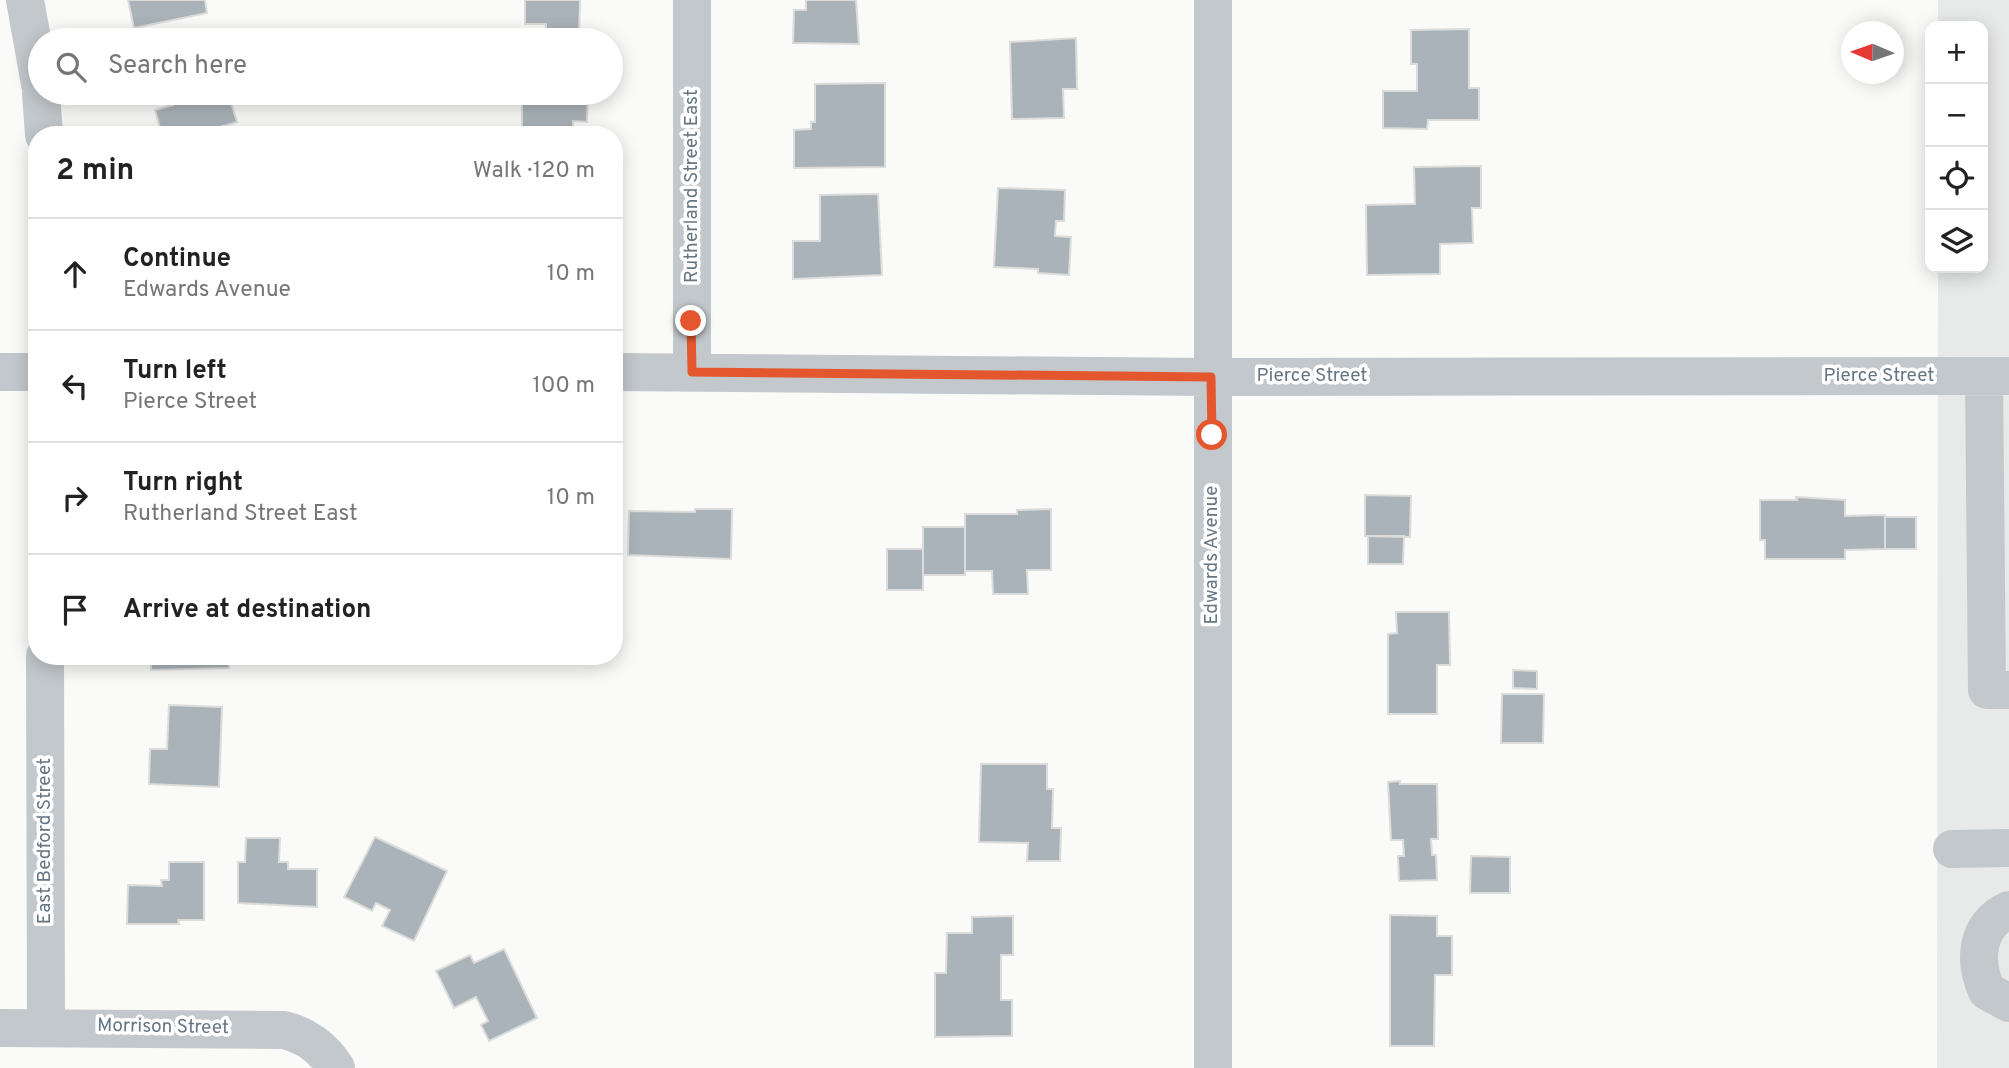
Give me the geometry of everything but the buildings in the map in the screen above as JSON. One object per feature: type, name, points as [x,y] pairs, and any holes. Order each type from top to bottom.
[{"type":"street","points":[[25,0],[30,28]]},
{"type":"street","name":"Rutherland Street East","points":[[692,0],[692,372]]},
{"type":"street","name":"Edwards Avenue","points":[[1213,0],[1213,1068]]},
{"type":"street","points":[[42,105],[43,126]]},
{"type":"street","points":[[0,372],[28,372]]},
{"type":"street","name":"Pierce Street","points":[[623,372],[1211,377],[1996,376]]},
{"type":"street","points":[[1996,376],[1987,690],[2009,690]]},
{"type":"street","name":"East Bedford Street","points":[[45,665],[46,1027]]},
{"type":"street","points":[[1952,849],[2009,848]]},
{"type":"street","points":[[2009,910],[1998,915],[1987,927],[1979,947],[1978,961],[1987,990],[2009,1003]]},
{"type":"street","name":"Morrison Street","points":[[0,1028],[268,1028],[301,1034],[328,1058]]},
{"type":"shaded area","points":[[1938,0],[2009,0],[2009,1068],[1937,1068],[1938,273],[1988,273],[1988,21],[1938,21]]},
{"type":"route","points":[[691,321],[692,372],[1211,377],[1212,435]]}]
